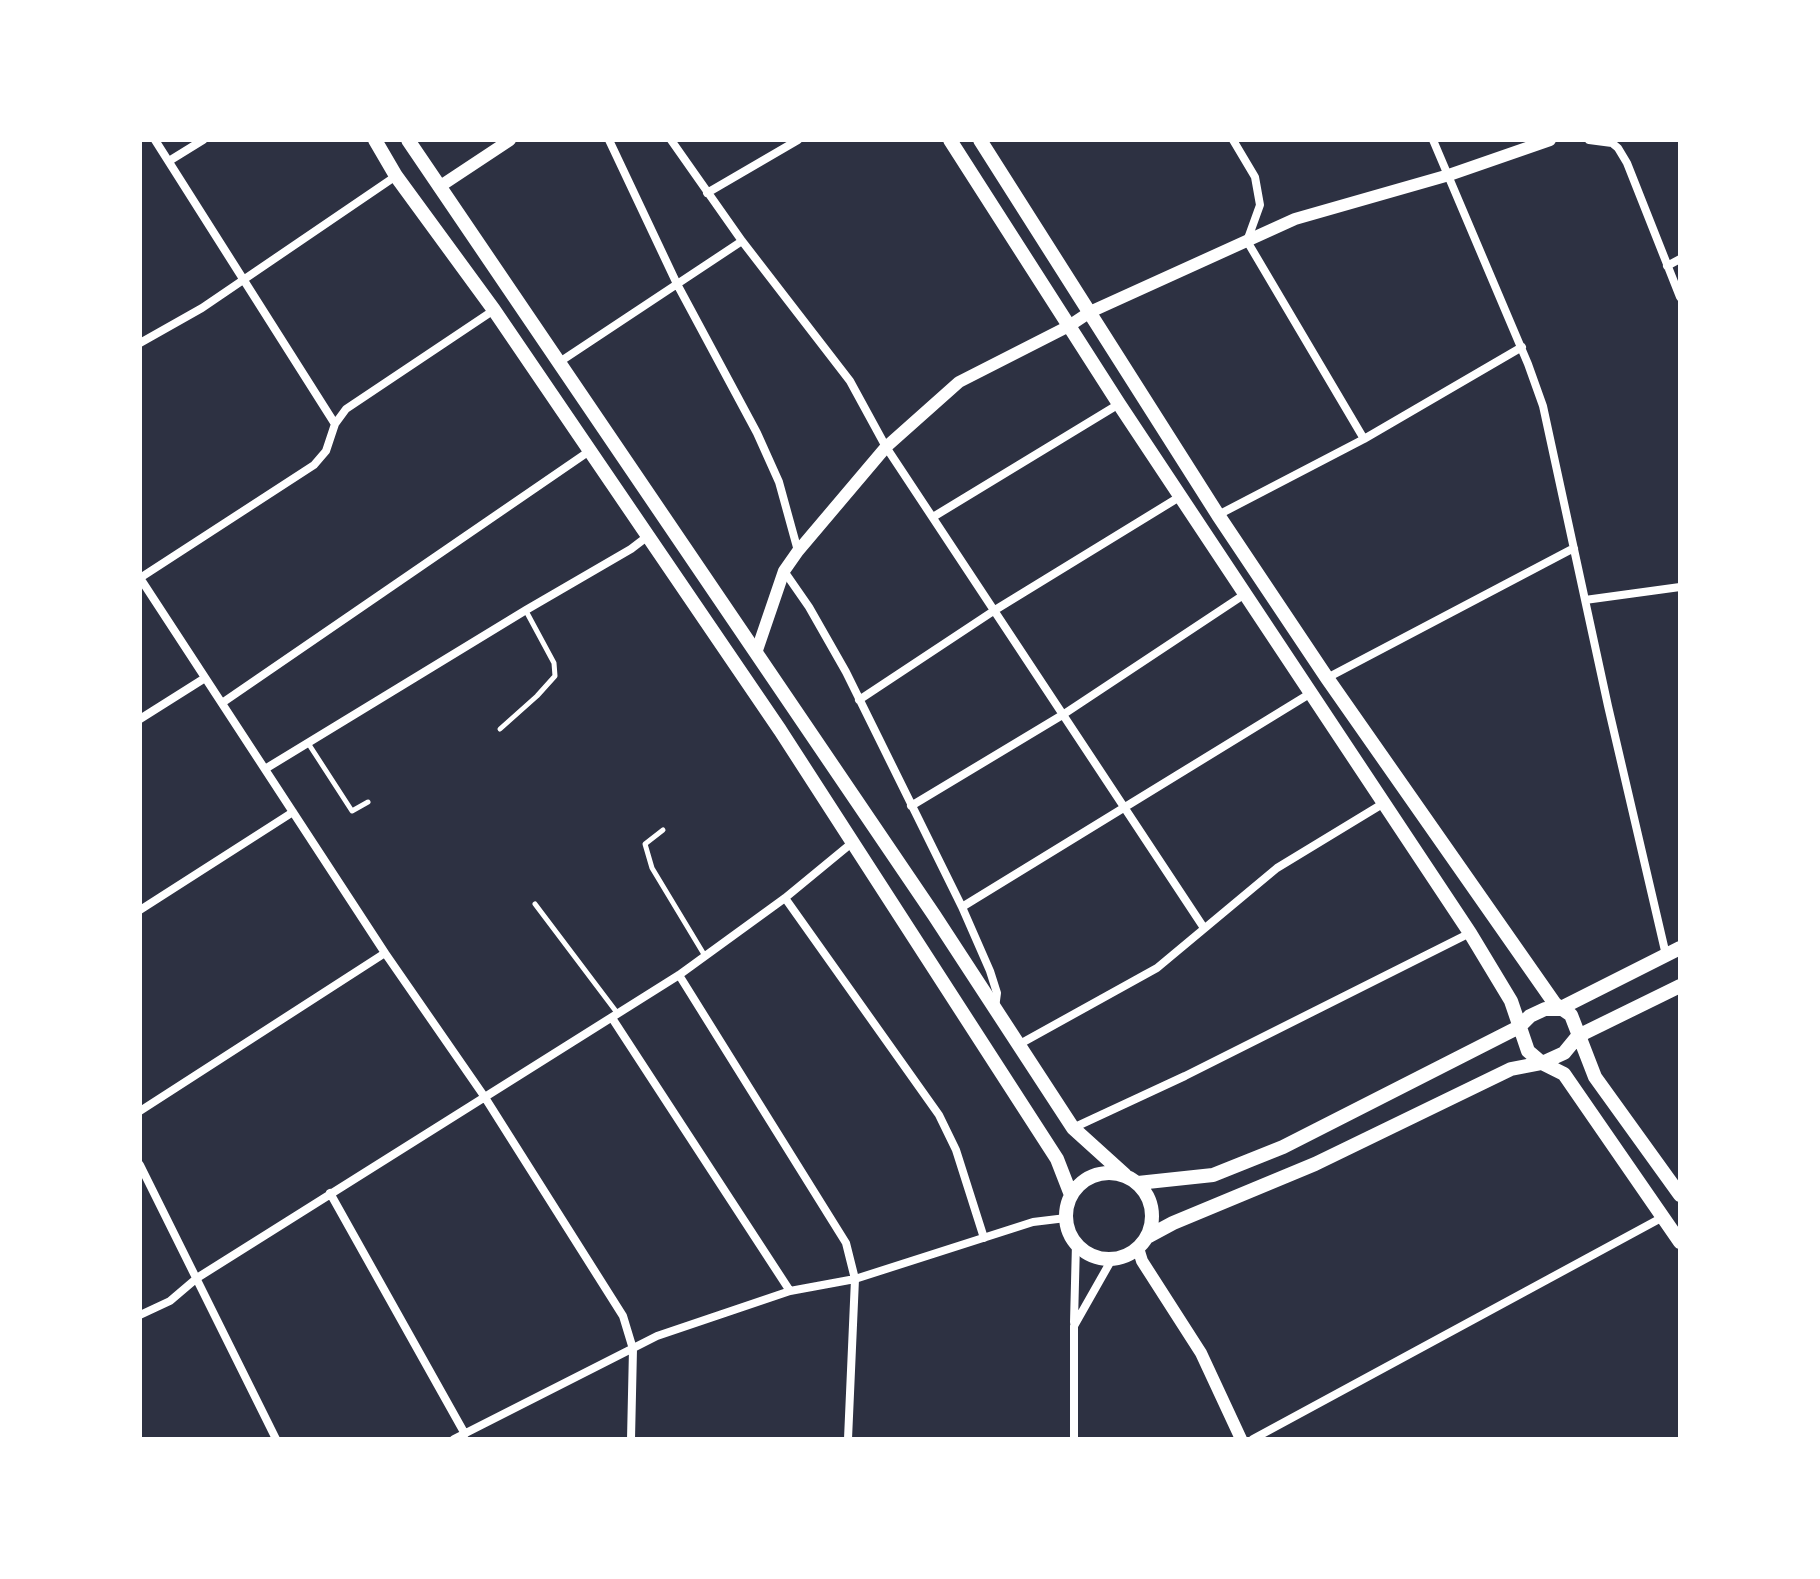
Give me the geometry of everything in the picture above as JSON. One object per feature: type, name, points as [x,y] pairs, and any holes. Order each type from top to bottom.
[{"type":"main road","points":[[375,140],[396,176],[494,310],[853,841],[1061,1165],[1071,1195]]},
{"type":"main road","points":[[408,140],[1073,1128],[1147,1194],[1152,1208],[1152,1223],[1142,1242]]},
{"type":"main road","points":[[950,140],[1119,404],[1470,933],[1511,1001],[1528,1051],[1542,1063],[1564,1074],[1680,1242]]},
{"type":"main road","points":[[980,140],[1218,515],[1327,678],[1559,1009]]},
{"type":"main road","points":[[1559,1009],[1680,948]]},
{"type":"main road","points":[[1680,986],[1578,1036],[1564,1053],[1542,1063],[1511,1069],[1315,1164],[1173,1223],[1126,1256],[1112,1259],[1086,1252],[1076,1243],[1066,1218],[1071,1195],[1089,1178],[1101,1173],[1131,1179],[1213,1175],[1283,1147],[1519,1027],[1530,1016],[1545,1009],[1559,1009],[1571,1015],[1577,1027],[1578,1036],[1595,1077],[1680,1195]]},
{"type":"street","points":[[155,140],[335,424]]},
{"type":"street","points":[[169,161],[203,140]]},
{"type":"street","points":[[439,187],[510,140]]},
{"type":"street","points":[[609,140],[677,284],[757,433],[779,482],[798,551]]},
{"type":"street","points":[[671,140],[742,241],[850,381],[886,447],[1204,928]]},
{"type":"street","points":[[707,193],[798,140]]},
{"type":"street","points":[[1233,140],[1255,177],[1260,205],[1247,241]]},
{"type":"street","points":[[1433,140],[1522,347],[1543,406],[1666,955]]},
{"type":"street","points":[[756,653],[784,571],[798,551],[886,447],[959,382],[1069,326],[1090,312],[1295,219],[1449,175],[1550,140]]},
{"type":"street","points":[[1589,140],[1612,143],[1627,163],[1680,297]]},
{"type":"street","points":[[140,343],[202,308],[396,176]]},
{"type":"street","points":[[558,363],[742,241]]},
{"type":"street","points":[[1247,241],[1364,439]]},
{"type":"street","points":[[1667,266],[1680,259]]},
{"type":"street","points":[[494,310],[346,409],[335,424],[326,451],[314,465],[140,578],[385,953],[484,1096],[623,1316],[633,1349],[631,1439]]},
{"type":"street","points":[[1218,515],[1364,439],[1522,347]]},
{"type":"street","points":[[933,517],[1119,404]]},
{"type":"street","points":[[222,703],[588,452]]},
{"type":"street","points":[[859,700],[995,610],[1181,496]]},
{"type":"street","points":[[265,769],[648,536]]},
{"type":"street","points":[[1327,678],[1574,548]]},
{"type":"street","points":[[784,571],[809,607],[846,672],[962,907],[990,971],[997,993],[995,1008]]},
{"type":"street","points":[[1585,600],[1680,587]]},
{"type":"street","points":[[911,806],[1064,714],[1245,594]]},
{"type":"street","points":[[140,719],[205,678]]},
{"type":"street","points":[[962,907],[1311,693]]},
{"type":"street","points":[[1018,1045],[1157,968],[1277,868],[1384,803]]},
{"type":"street","points":[[140,910],[293,812]]},
{"type":"street","points":[[140,1315],[170,1301],[197,1278],[679,975],[785,898],[853,841]]},
{"type":"street","points":[[785,898],[939,1115],[956,1150],[984,1238]]},
{"type":"street","points":[[1073,1128],[1185,1076],[1470,933]]},
{"type":"street","points":[[140,1111],[385,953]]},
{"type":"street","points":[[679,975],[846,1243],[855,1279],[848,1439]]},
{"type":"street","points":[[615,1017],[790,1291]]},
{"type":"street","points":[[140,1165],[276,1439]]},
{"type":"street","points":[[330,1193],[465,1434]]},
{"type":"street","points":[[1253,1439],[1663,1217]]},
{"type":"street","points":[[454,1439],[657,1336],[790,1291],[855,1279],[1033,1222],[1066,1218]]},
{"type":"street","points":[[1142,1242],[1142,1261],[1201,1353],[1241,1439]]},
{"type":"street","points":[[1074,1439],[1076,1243]]},
{"type":"street","points":[[1074,1326],[1112,1259]]},
{"type":"lane","points":[[500,729],[555,676],[554,663],[526,610]]},
{"type":"lane","points":[[308,743],[352,811],[368,802]]},
{"type":"lane","points":[[663,830],[645,844],[652,868],[705,956]]},
{"type":"lane","points":[[535,904],[615,1017]]}]
